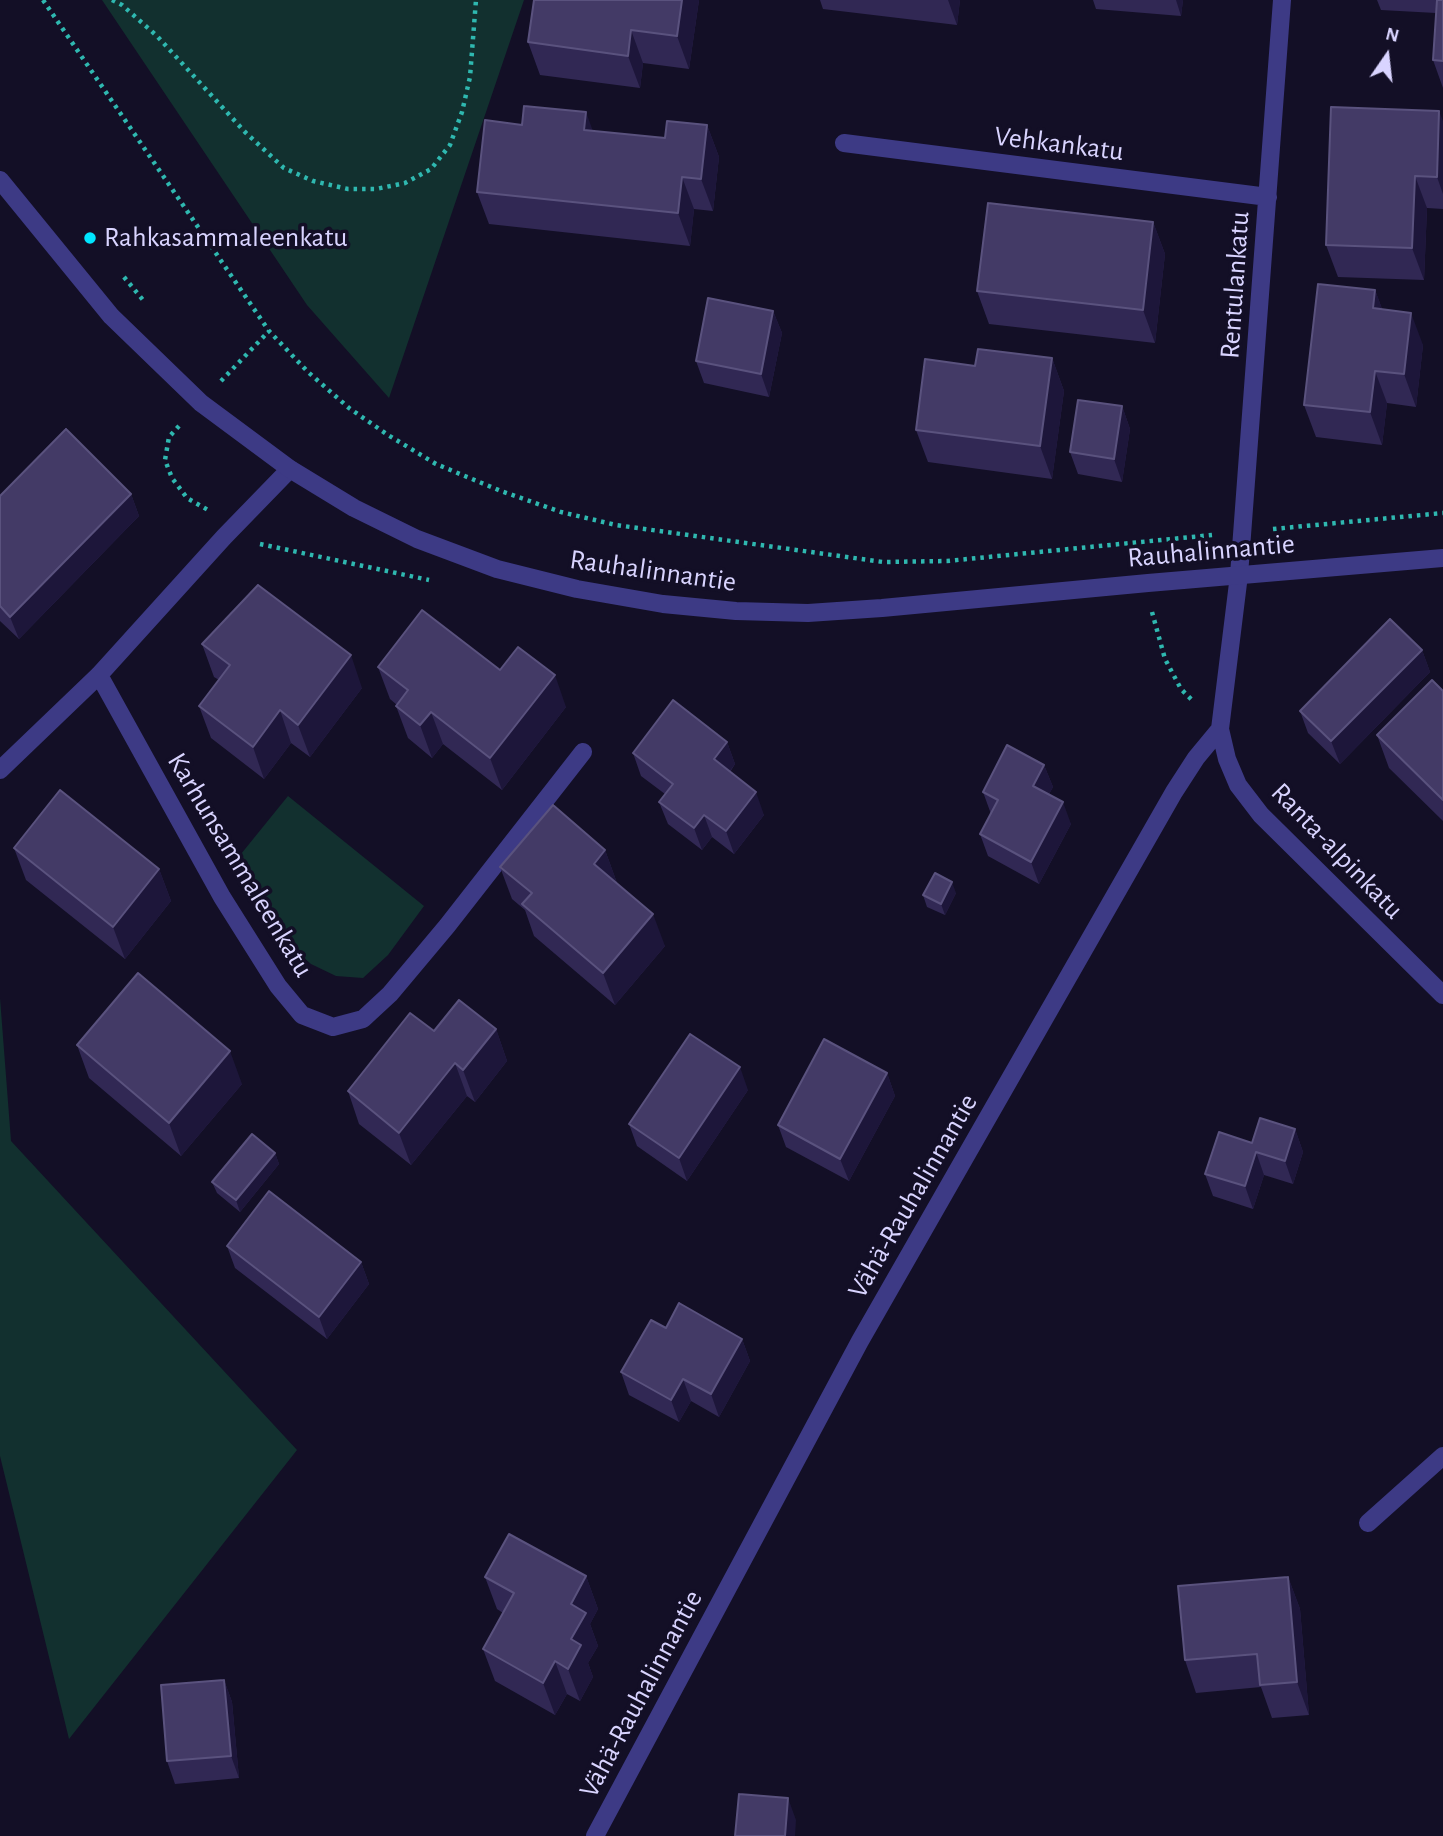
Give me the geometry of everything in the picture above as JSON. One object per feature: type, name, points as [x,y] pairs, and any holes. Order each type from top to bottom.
[{"type":"street","name":"Rentulankatu","points":[[1240,575],[1282,0]]},
{"type":"street","name":"Vehkankatu","points":[[844,143],[1268,197]]},
{"type":"street","name":"Rauhalinnantie","points":[[0,180],[111,316],[201,403],[290,469],[354,508],[417,539],[497,569],[578,589],[663,604],[736,611],[808,612],[883,608],[1443,558]]},
{"type":"street","points":[[0,770],[99,676],[224,537],[290,469]]},
{"type":"street","points":[[1220,729],[1240,575]]},
{"type":"street","name":"Karhunsammaleenkatu","points":[[99,676],[222,897],[278,986],[302,1016],[332,1027],[363,1019],[390,994],[447,926],[583,752]]},
{"type":"street","name":"Ranta-alpinkatu","points":[[1220,729],[1227,759],[1238,785],[1261,815],[1443,995]]},
{"type":"street","name":"Vähä-Rauhalinnantie","points":[[595,1836],[860,1342],[1174,792],[1196,758],[1220,729]]},
{"type":"street","points":[[1368,1523],[1443,1457]]},
{"type":"path","points":[[43,0],[269,331],[308,372],[349,408],[436,464],[500,491],[561,512],[616,526],[883,562],[947,561],[1443,513]]},
{"type":"path","points":[[112,0],[122,5],[157,36],[245,132],[284,167],[313,181],[348,189],[376,189],[405,183],[431,169],[450,145],[462,112],[470,77],[476,0]]},
{"type":"path","points":[[224,537],[431,580]]},
{"type":"path","points":[[1146,541],[1153,623],[1165,659],[1181,689],[1220,729]]},
{"type":"green space","points":[[102,0],[524,0],[389,398],[307,305]]},
{"type":"green space","points":[[288,796],[424,906],[388,955],[363,978],[336,976],[311,964],[287,943],[241,854]]},
{"type":"green space","points":[[0,998],[11,1141],[297,1450],[69,1739],[0,1456]]},
{"type":"building","points":[[534,0],[682,0],[677,36],[631,30],[628,56],[528,42]]},
{"type":"building","points":[[1437,0],[1443,0],[1443,61],[1433,60]]},
{"type":"building","points":[[524,106],[586,112],[584,130],[665,138],[667,121],[707,125],[701,179],[682,177],[678,213],[477,192],[485,120],[522,125]]},
{"type":"building","points":[[1331,107],[1439,111],[1437,177],[1415,176],[1412,248],[1326,245]]},
{"type":"building","points":[[988,203],[1153,222],[1143,310],[977,291]]},
{"type":"building","points":[[1318,284],[1375,290],[1373,308],[1411,313],[1404,374],[1375,371],[1370,412],[1304,405]]},
{"type":"building","points":[[708,298],[773,311],[761,374],[696,361]]},
{"type":"building","points":[[978,349],[1052,358],[1040,446],[916,430],[925,359],[975,366]]},
{"type":"building","points":[[1078,400],[1122,406],[1114,459],[1070,452]]},
{"type":"building","points":[[66,429],[131,494],[10,617],[0,606],[0,496]]},
{"type":"building","points":[[258,585],[351,655],[298,725],[280,710],[253,747],[199,706],[230,665],[202,644]]},
{"type":"building","points":[[422,610],[500,670],[518,647],[555,675],[490,758],[431,712],[420,725],[396,706],[408,690],[378,667]]},
{"type":"building","points":[[1390,619],[1422,650],[1331,741],[1300,711]]},
{"type":"building","points":[[1432,680],[1443,691],[1443,800],[1377,735]]},
{"type":"building","points":[[673,700],[727,742],[714,759],[756,792],[726,831],[704,815],[694,828],[659,802],[673,784],[633,753]]},
{"type":"building","points":[[1007,745],[1044,765],[1033,786],[1063,802],[1031,862],[980,834],[998,800],[983,792]]},
{"type":"building","points":[[60,790],[159,869],[113,927],[14,848]]},
{"type":"building","points":[[553,805],[605,850],[594,864],[653,914],[603,973],[522,904],[532,893],[500,867]]},
{"type":"building","points":[[935,873],[952,882],[941,904],[923,895]]},
{"type":"building","points":[[138,973],[230,1051],[169,1123],[77,1045]]},
{"type":"building","points":[[459,1000],[496,1029],[463,1070],[455,1063],[399,1133],[348,1091],[410,1013],[434,1031]]},
{"type":"building","points":[[690,1034],[740,1067],[679,1158],[629,1124]]},
{"type":"building","points":[[824,1039],[887,1073],[840,1159],[778,1125]]},
{"type":"building","points":[[1260,1118],[1295,1129],[1285,1161],[1256,1152],[1245,1186],[1205,1174],[1219,1132],[1252,1143]]},
{"type":"building","points":[[252,1134],[275,1153],[236,1200],[212,1182]]},
{"type":"building","points":[[269,1191],[361,1262],[319,1317],[227,1246]]},
{"type":"building","points":[[679,1303],[742,1339],[711,1394],[683,1379],[671,1400],[621,1372],[651,1320],[666,1328]]},
{"type":"building","points":[[509,1534],[586,1576],[571,1604],[586,1613],[571,1639],[581,1645],[568,1669],[555,1661],[543,1683],[483,1649],[514,1593],[485,1577]]},
{"type":"building","points":[[1288,1577],[1297,1682],[1260,1685],[1257,1654],[1185,1660],[1178,1586]]},
{"type":"building","points":[[224,1680],[231,1756],[167,1761],[161,1685]]},
{"type":"building","points":[[739,1794],[788,1798],[785,1836],[735,1836]]},
{"type":"place","name":"Rahkasammaleenkatu","points":[[90,238]]}]
